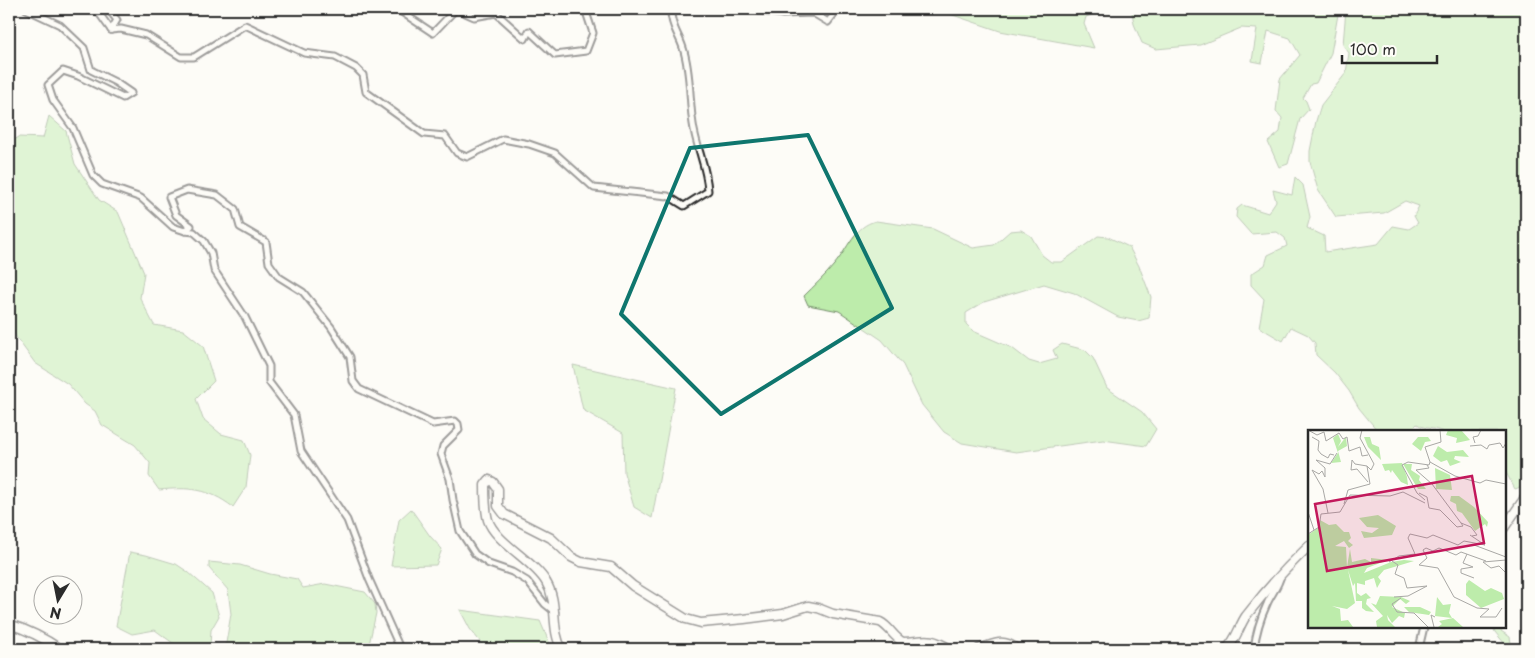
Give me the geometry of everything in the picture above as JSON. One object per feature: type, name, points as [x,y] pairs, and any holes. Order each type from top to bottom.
[{"type":"main road","points":[[562,649],[558,642],[551,593],[544,578],[499,536],[488,522],[485,485],[489,480],[498,488],[498,506],[504,514],[551,538],[576,560],[610,567],[633,586],[686,620],[701,622],[744,619],[783,614],[803,607],[813,607],[833,614],[886,624],[896,638],[903,642],[926,639],[939,642],[950,649]]},
{"type":"main road","points":[[1505,527],[1526,496]]},
{"type":"main road","points":[[1226,649],[1232,642],[1246,616],[1281,573],[1308,547]]},
{"type":"main road","points":[[9,624],[22,628],[60,649]]},
{"type":"main road","points":[[979,649],[1002,642],[1010,644],[1017,649]]},
{"type":"main road","points":[[1154,649],[1160,649]]},
{"type":"street","points":[[26,9],[60,25],[84,48],[91,70],[115,82],[131,93],[123,98],[78,76],[63,71],[48,85],[53,100],[74,128],[93,175],[102,184],[141,198],[173,227],[194,232],[204,241],[211,253],[214,270],[245,317],[269,366],[269,382],[294,416],[301,451],[347,520],[369,579],[399,646],[403,649]]},
{"type":"street","points":[[96,9],[111,30]]},
{"type":"street","points":[[108,9],[118,20],[111,30]]},
{"type":"street","points":[[397,9],[432,33],[456,9],[474,17],[496,13],[525,39],[529,31],[555,55],[586,51],[593,33],[585,9]]},
{"type":"street","points":[[111,30],[121,29],[146,35],[181,57],[194,57],[245,25],[304,54],[335,57],[356,68],[363,75],[366,92],[424,134],[445,136],[457,153],[467,157],[503,139],[529,144],[555,154],[594,188],[668,196],[684,206],[708,191],[707,176],[693,125],[683,47],[671,20],[671,12],[684,9]]},
{"type":"street","points":[[745,9],[784,14],[813,13],[828,22],[838,9]]},
{"type":"street","points":[[185,231],[191,226],[176,215],[169,197],[187,190],[217,195],[227,202],[235,209],[240,227],[266,242],[269,263],[279,276],[302,292],[331,327],[350,357],[353,381],[359,389],[433,424],[456,421],[459,430],[443,446],[441,454],[450,479],[452,500],[460,531],[475,554],[489,564],[512,572],[527,581],[545,604],[555,612]]},
{"type":"street","points":[[1254,649],[1259,623],[1280,581],[1281,573]]},
{"type":"street","points":[[1423,649],[1420,644],[1424,628]]},
{"type":"highlighted area","points":[[808,135],[892,308],[721,414],[621,314],[690,148]]},
{"type":"green space","points":[[942,9],[1106,9],[1086,17],[1084,24],[1094,48],[1000,31],[944,12]]},
{"type":"green space","points":[[1112,9],[1339,9],[1331,53],[1316,83],[1311,84],[1303,98],[1309,109],[1300,119],[1288,164],[1279,167],[1268,142],[1280,132],[1282,118],[1276,111],[1280,79],[1300,55],[1290,38],[1268,31],[1262,63],[1252,61],[1257,29],[1241,28],[1200,45],[1156,49],[1142,43],[1134,24],[1132,12]]},
{"type":"green space","points":[[1346,9],[1526,9],[1526,485],[1515,489],[1505,471],[1505,430],[1438,430],[1417,424],[1411,430],[1377,430],[1335,373],[1316,355],[1315,343],[1308,335],[1291,327],[1283,341],[1259,327],[1264,299],[1251,285],[1251,274],[1265,265],[1268,255],[1287,246],[1285,238],[1277,232],[1251,234],[1236,217],[1237,209],[1242,205],[1268,213],[1276,201],[1273,190],[1292,195],[1295,177],[1303,185],[1310,217],[1307,228],[1324,236],[1325,252],[1378,244],[1393,226],[1409,229],[1418,223],[1414,216],[1419,206],[1405,201],[1384,213],[1336,217],[1318,190],[1310,162],[1310,151],[1321,105],[1346,73],[1349,53],[1343,45]]},
{"type":"green space","points":[[49,116],[66,131],[75,164],[99,200],[118,212],[144,273],[140,298],[154,325],[183,330],[203,346],[214,381],[196,399],[203,419],[221,434],[244,440],[250,455],[246,487],[233,507],[207,492],[189,489],[159,490],[149,476],[150,463],[135,445],[102,425],[95,411],[85,404],[68,384],[35,363],[16,337],[9,319],[9,143],[19,137],[43,138]]},
{"type":"green space","points":[[876,221],[933,229],[973,248],[994,245],[1010,231],[1021,230],[1031,236],[1042,255],[1051,262],[1062,262],[1098,236],[1108,237],[1129,247],[1139,266],[1151,297],[1149,318],[1138,321],[1118,317],[1074,293],[1044,284],[984,302],[966,313],[966,324],[973,331],[1012,348],[1029,361],[1039,364],[1057,359],[1053,350],[1062,344],[1085,350],[1093,358],[1107,388],[1142,412],[1156,429],[1146,446],[1103,440],[1016,452],[962,443],[944,432],[922,405],[903,365],[882,340],[839,311],[808,305],[804,296],[834,265],[857,233],[868,224]]},
{"type":"green space","points":[[573,365],[676,388],[652,518],[634,507],[624,473],[623,433],[583,410]]},
{"type":"green space","points":[[411,509],[430,536],[442,549],[436,565],[391,566],[399,520]]},
{"type":"green space","points":[[130,552],[176,564],[212,593],[219,616],[211,630],[210,645],[206,649],[181,649],[155,630],[132,634],[116,626]]},
{"type":"green space","points":[[209,562],[240,565],[270,574],[297,579],[303,588],[325,584],[365,592],[375,604],[376,613],[368,649],[225,649],[231,614],[228,590],[209,568]]},
{"type":"green space","points":[[460,610],[540,621],[552,649],[486,649],[470,629]]},
{"type":"green space","points":[[1493,628],[1502,628],[1501,631],[1510,637],[1512,649],[1509,649]]}]
